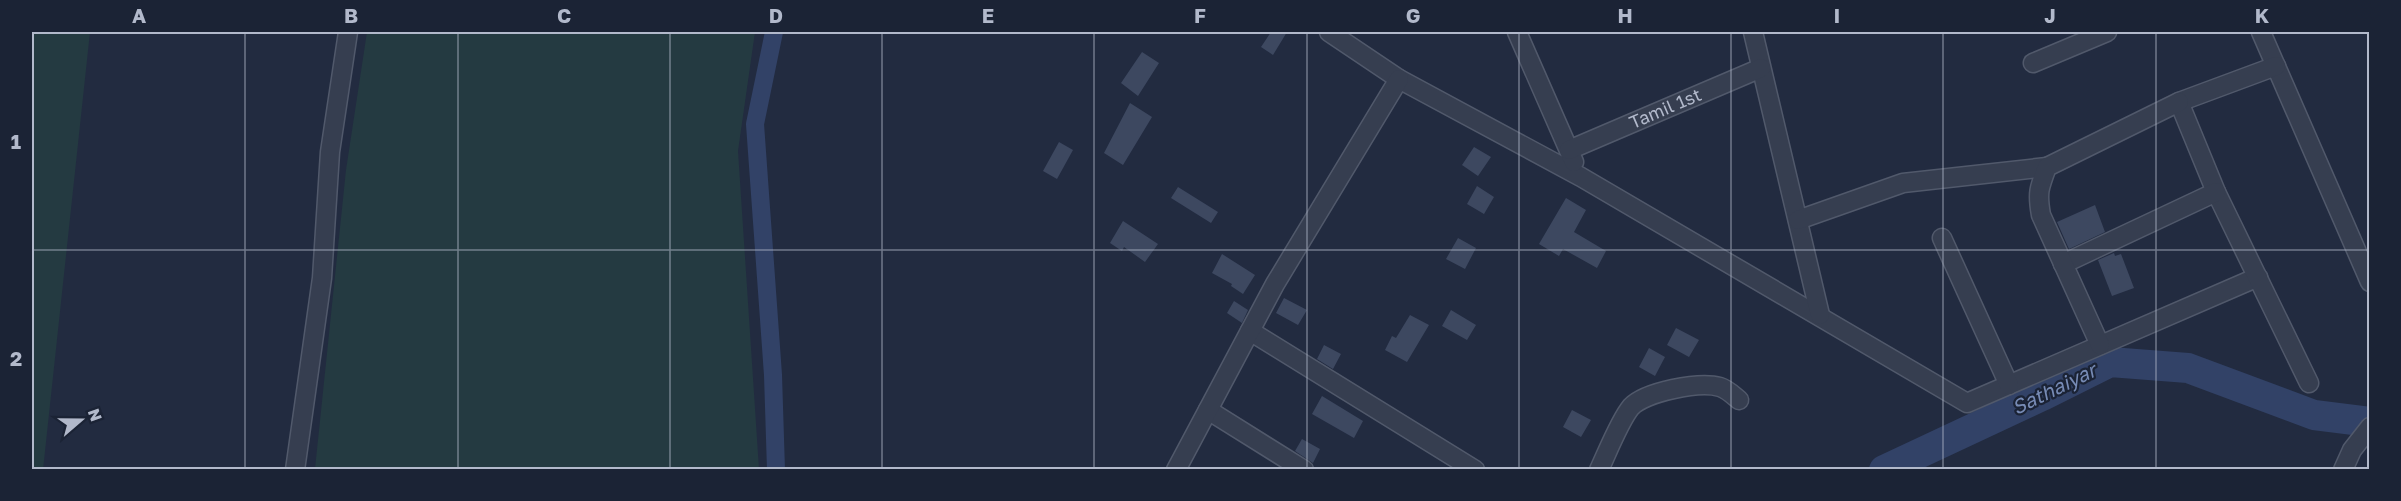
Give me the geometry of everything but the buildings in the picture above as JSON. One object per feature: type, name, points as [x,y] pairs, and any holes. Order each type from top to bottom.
[{"type":"street","points":[[295,470],[322,278],[330,152],[348,32]]},
{"type":"street","points":[[1329,32],[1399,79],[1581,177],[1821,315],[1967,403],[2258,277]]},
{"type":"street","points":[[1516,32],[1581,177]]},
{"type":"street","points":[[1753,32],[1821,315]]},
{"type":"street","points":[[2033,63],[2107,32]]},
{"type":"street","points":[[2262,32],[2370,282]]},
{"type":"street","points":[[1798,220],[1902,183],[2047,167],[2179,102],[2276,66]]},
{"type":"street","name":"Tamil 1st","points":[[1569,150],[1761,68]]},
{"type":"street","points":[[1176,470],[1250,331],[1317,213],[1399,79]]},
{"type":"street","points":[[2179,102],[2216,192],[2309,383]]},
{"type":"street","points":[[2047,167],[2037,196],[2041,215],[2100,345]]},
{"type":"street","points":[[2063,264],[2216,192]]},
{"type":"street","points":[[1942,238],[2009,385]]},
{"type":"street","points":[[1250,331],[1475,470]]},
{"type":"street","points":[[1599,470],[1629,409],[1638,400],[1650,395],[1709,385],[1722,387],[1739,400]]},
{"type":"street","points":[[1208,410],[1304,470]]},
{"type":"street","points":[[2343,470],[2352,450],[2370,427]]},
{"type":"shaded area","points":[[32,32],[90,32],[43,470],[32,469]]},
{"type":"shaded area","points":[[367,32],[755,32],[738,151],[759,469],[315,469],[346,170]]},
{"type":"waterway","points":[[774,32],[755,124],[773,375],[776,470]]},
{"type":"waterway","name":"Sathaiyar","points":[[1884,470],[2110,362],[2188,368],[2314,415],[2370,422]]}]
